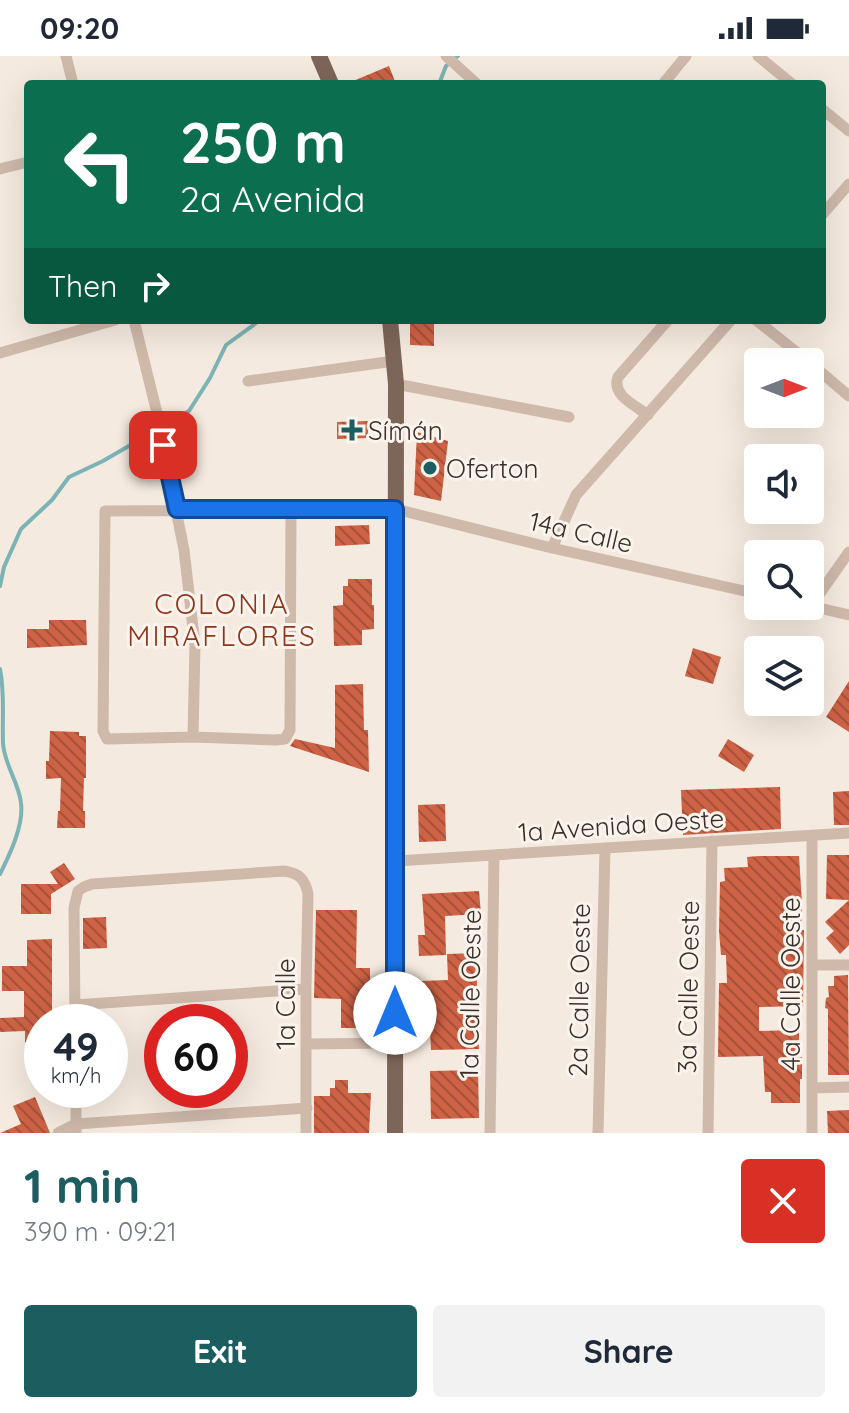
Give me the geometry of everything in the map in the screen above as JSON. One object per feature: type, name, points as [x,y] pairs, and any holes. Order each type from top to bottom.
[{"type":"main road","points":[[319,56],[328,80]]},
{"type":"main road","points":[[390,324],[396,384],[395,1133]]},
{"type":"street","points":[[66,56],[72,80]]},
{"type":"street","points":[[446,56],[472,80]]},
{"type":"street","points":[[666,80],[686,56]]},
{"type":"street","points":[[758,56],[787,80]]},
{"type":"street","points":[[826,112],[849,131]]},
{"type":"street","points":[[0,169],[24,163]]},
{"type":"street","points":[[826,210],[849,184]]},
{"type":"street","points":[[0,353],[101,324]]},
{"type":"street","points":[[135,324],[157,413]]},
{"type":"street","points":[[648,415],[618,392],[615,384],[664,324]]},
{"type":"street","points":[[552,548],[576,495],[728,324]]},
{"type":"street","points":[[761,324],[791,348]]},
{"type":"street","points":[[248,381],[394,361]]},
{"type":"street","points":[[824,375],[849,396]]},
{"type":"street","points":[[396,384],[569,417]]},
{"type":"street","points":[[163,445],[184,550],[195,645],[193,737],[275,740],[285,739],[290,730],[291,510]]},
{"type":"street","name":"14a Calle","points":[[193,737],[107,739],[103,731],[105,511],[395,509],[744,591]]},
{"type":"street","points":[[824,588],[849,552]]},
{"type":"street","points":[[824,609],[849,615]]},
{"type":"street","name":"1a Avenida Oeste","points":[[396,861],[849,833]]},
{"type":"street","name":"4a Calle Oeste","points":[[812,835],[812,1133]]},
{"type":"street","name":"3a Calle Oeste","points":[[708,1133],[712,841]]},
{"type":"street","name":"2a Calle Oeste","points":[[598,1133],[605,848]]},
{"type":"street","name":"1a Calle Oeste","points":[[490,1133],[494,855]]},
{"type":"street","name":"1a Calle","points":[[75,1004],[74,908],[78,891],[92,884],[294,872],[306,884],[308,894],[306,1133]]},
{"type":"street","points":[[812,965],[849,965]]},
{"type":"street","points":[[89,1004],[306,989]]},
{"type":"street","points":[[306,1044],[395,1043]]},
{"type":"street","points":[[812,1088],[849,1087]]},
{"type":"street","points":[[76,1108],[76,1129]]},
{"type":"street","points":[[58,1133],[307,1108]]},
{"type":"building","points":[[389,66],[394,80],[356,80]]},
{"type":"building","points":[[410,324],[434,324],[434,346],[410,345]]},
{"type":"building","name":"Símán","points":[[368,421],[368,438],[337,439],[337,422]]},
{"type":"building","name":"Oferton","points":[[417,432],[448,441],[441,501],[414,495]]},
{"type":"building","points":[[369,525],[370,544],[335,546],[335,526]]},
{"type":"building","points":[[348,579],[372,579],[374,629],[362,630],[362,645],[334,646],[333,606],[343,605],[343,586],[348,586]]},
{"type":"building","points":[[49,620],[86,620],[87,645],[27,648],[27,629],[49,629]]},
{"type":"building","points":[[693,648],[721,657],[713,684],[685,676]]},
{"type":"building","points":[[849,681],[849,732],[826,717]]},
{"type":"building","points":[[363,684],[369,772],[290,746],[295,739],[335,748],[335,685]]},
{"type":"building","points":[[50,731],[79,732],[79,736],[86,736],[85,828],[57,828],[61,778],[46,779]]},
{"type":"building","points":[[728,739],[754,755],[744,772],[718,756]]},
{"type":"building","points":[[780,787],[781,829],[683,835],[681,790]]},
{"type":"building","points":[[849,791],[849,825],[834,825],[833,792]]},
{"type":"building","points":[[445,804],[446,841],[419,842],[418,805]]},
{"type":"building","points":[[827,855],[849,855],[849,900],[826,899]]},
{"type":"building","points":[[799,856],[801,930],[804,930],[803,1006],[759,1007],[759,1031],[799,1032],[799,1057],[802,1057],[800,1103],[771,1103],[771,1092],[765,1092],[763,1056],[718,1057],[719,983],[727,983],[726,955],[721,955],[719,931],[720,882],[725,881],[724,868],[748,867],[747,857]]},
{"type":"building","points":[[64,863],[75,879],[51,894],[51,914],[21,914],[21,884],[58,884],[50,872]]},
{"type":"building","points":[[479,891],[481,914],[445,916],[446,955],[419,956],[418,935],[425,935],[422,894]]},
{"type":"building","points":[[849,900],[849,945],[840,954],[826,938],[834,931],[825,922]]},
{"type":"building","points":[[316,910],[357,910],[356,968],[370,968],[370,1028],[341,1028],[341,999],[314,998]]},
{"type":"building","points":[[106,917],[107,948],[83,949],[83,918]]},
{"type":"building","points":[[52,939],[52,1004],[24,1004],[24,991],[2,991],[2,966],[27,966],[27,940]]},
{"type":"building","points":[[476,953],[479,1049],[431,1050],[428,992],[422,992],[421,981],[448,980],[447,954]]},
{"type":"building","points":[[848,975],[849,1075],[828,1075],[828,1009],[825,1008],[826,998],[829,997],[828,986],[834,986],[834,976]]},
{"type":"building","points":[[24,1017],[24,1031],[0,1032],[0,1018]]},
{"type":"building","points":[[478,1070],[479,1118],[431,1119],[430,1071]]},
{"type":"building","points":[[335,1080],[348,1080],[348,1093],[371,1093],[369,1133],[314,1133],[314,1096],[330,1096]]},
{"type":"building","points":[[24,1102],[24,1108],[40,1108],[50,1133],[0,1133],[21,1124],[13,1106]]},
{"type":"building","points":[[849,1110],[849,1133],[828,1133],[827,1111]]},
{"type":"waterway","points":[[441,80],[446,66],[458,56]]},
{"type":"waterway","points":[[0,586],[4,567],[21,529],[52,500],[69,477],[189,411],[226,345],[255,324]]},
{"type":"waterway","points":[[0,669],[4,751],[20,796],[21,812],[15,839],[0,874]]},
{"type":"place","name":"Símán","points":[[352,430]]},
{"type":"place","name":"Oferton","points":[[430,468]]},
{"type":"district","name":"COLONIA MIRAFLORES","points":[[222,619]]},
{"type":"route","points":[[163,445],[177,509],[395,509],[395,1013]]}]
